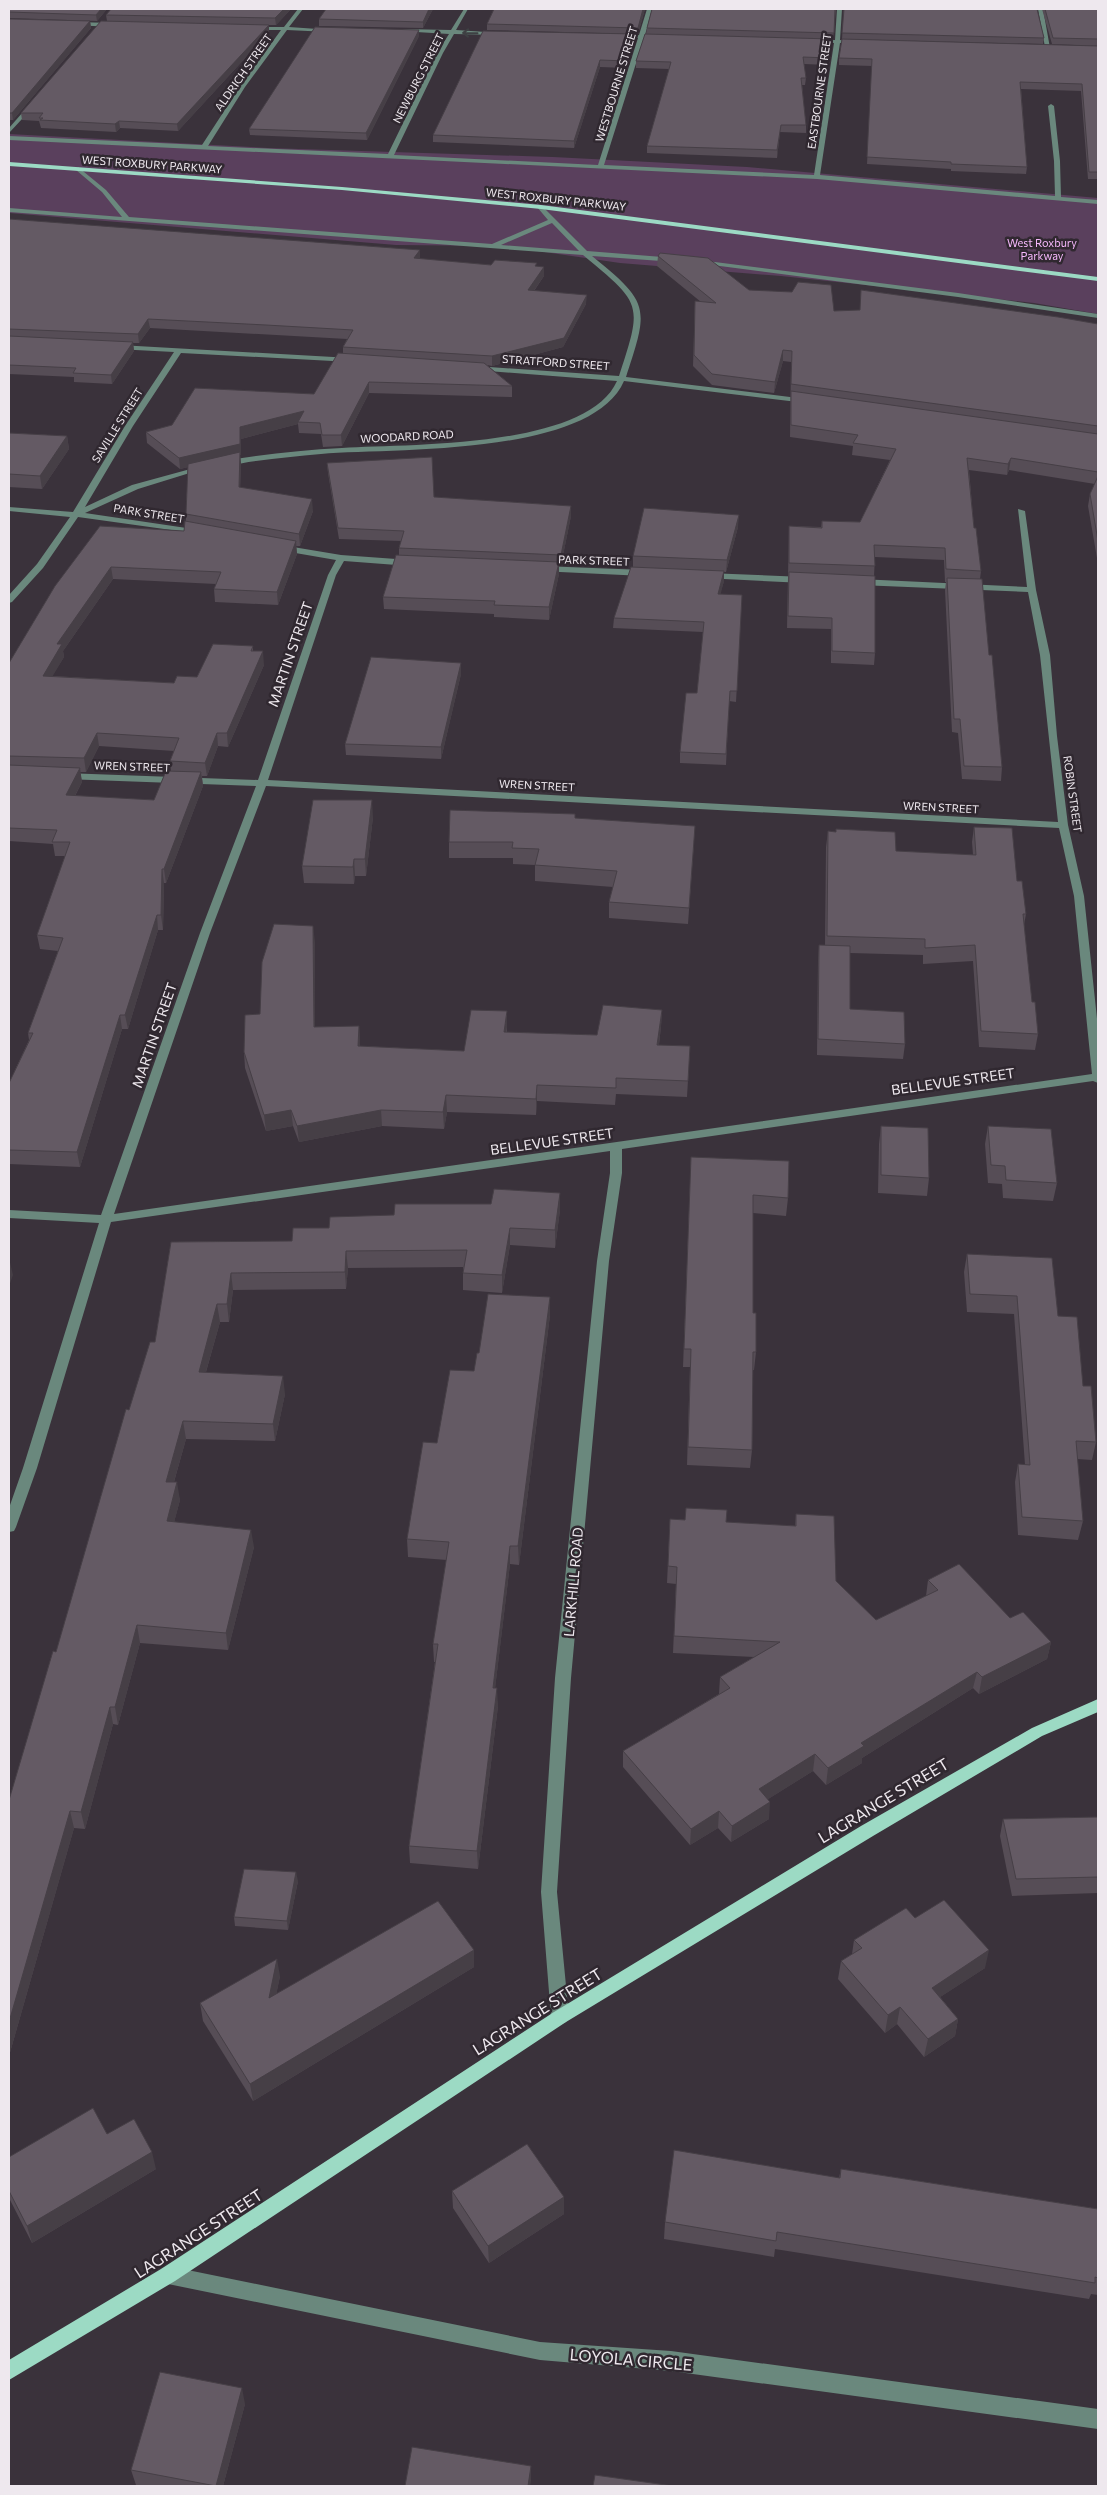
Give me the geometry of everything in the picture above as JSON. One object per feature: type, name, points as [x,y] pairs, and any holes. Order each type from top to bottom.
[{"type":"main road","name":"WEST ROXBURY PARKWAY","points":[[9,164],[319,187],[540,207],[814,240],[1098,279]]},
{"type":"main road","name":"LAGRANGE STREET","points":[[9,2371],[168,2276],[560,2018],[867,1831],[1037,1732],[1098,1705]]},
{"type":"street","name":"ALDRICH STREET","points":[[204,147],[243,86],[300,9]]},
{"type":"street","name":"NEWBURG STREET","points":[[390,157],[452,32],[466,9]]},
{"type":"street","name":"WESTBOURNE STREET","points":[[601,166],[650,9]]},
{"type":"street","name":"EASTBOURNE STREET","points":[[817,177],[838,42],[840,9]]},
{"type":"street","points":[[1040,9],[1048,48]]},
{"type":"street","points":[[90,35],[107,15]]},
{"type":"street","points":[[62,24],[125,25]]},
{"type":"street","points":[[249,28],[338,30]]},
{"type":"street","points":[[395,31],[503,33]]},
{"type":"street","points":[[607,36],[665,37]]},
{"type":"street","points":[[813,41],[864,42]]},
{"type":"street","points":[[1041,47],[1056,48]]},
{"type":"street","points":[[9,131],[40,96]]},
{"type":"street","points":[[1051,106],[1057,161],[1058,197]]},
{"type":"street","name":"WEST ROXBURY PARKWAY","points":[[9,138],[817,177],[1098,202]]},
{"type":"street","points":[[78,169],[104,191],[127,219]]},
{"type":"street","name":"WOODARD ROAD","points":[[76,514],[135,487],[189,470],[270,455],[463,444],[512,438],[556,428],[604,405],[624,379],[630,351],[640,324],[636,305],[622,282],[584,253],[540,207]]},
{"type":"street","points":[[9,210],[493,245],[706,263],[958,294],[1098,316]]},
{"type":"street","points":[[493,245],[553,220]]},
{"type":"street","points":[[113,346],[356,360]]},
{"type":"street","name":"SAVILLE STREET","points":[[76,514],[130,425],[180,350]]},
{"type":"street","name":"STRATFORD STREET","points":[[464,367],[624,379],[813,402]]},
{"type":"street","name":"PARK STREET","points":[[9,509],[137,521],[205,534]]},
{"type":"street","name":"ROBIN STREET","points":[[1021,511],[1032,590],[1045,655],[1052,736],[1063,825],[1079,896],[1098,1078]]},
{"type":"street","points":[[9,600],[38,570],[59,544],[76,514]]},
{"type":"street","points":[[270,546],[341,558],[419,563]]},
{"type":"street","name":"MARTIN STREET","points":[[9,1526],[30,1468],[106,1219],[206,933],[262,783],[332,575],[341,558]]},
{"type":"street","name":"PARK STREET","points":[[533,568],[650,573]]},
{"type":"street","points":[[699,575],[817,580]]},
{"type":"street","points":[[846,582],[1032,590]]},
{"type":"street","name":"WREN STREET","points":[[58,776],[262,783],[1063,825]]},
{"type":"street","name":"BELLEVUE STREET","points":[[9,1214],[106,1219],[616,1147],[884,1106],[1098,1078]]},
{"type":"street","name":"LARKHILL ROAD","points":[[560,2018],[549,1892],[564,1668],[603,1261],[616,1173],[616,1147]]},
{"type":"street","name":"LOYOLA CIRCLE","points":[[168,2276],[540,2351],[671,2361],[1098,2419]]},
{"type":"green space","name":"West Roxbury Parkway","points":[[9,134],[268,148],[553,157],[747,167],[1098,198],[1098,314],[1034,303],[781,276],[620,263],[503,246],[396,245],[9,213]]},
{"type":"building","points":[[9,9],[101,9],[96,15],[9,12]]},
{"type":"building","points":[[111,9],[284,9],[275,18],[106,15]]},
{"type":"building","points":[[326,9],[429,9],[423,22],[319,19]]},
{"type":"building","points":[[494,9],[643,9],[638,28],[487,24]]},
{"type":"building","points":[[652,9],[835,9],[834,33],[647,28]]},
{"type":"building","points":[[844,9],[1037,9],[1044,38],[842,33]]},
{"type":"building","points":[[1045,9],[1098,9],[1098,39],[1053,38]]},
{"type":"building","points":[[9,19],[90,21],[12,113],[9,113]]},
{"type":"building","points":[[101,21],[269,25],[177,124],[119,121],[115,124],[40,120],[43,118],[39,118],[43,113],[21,113]]},
{"type":"building","points":[[315,27],[419,30],[366,133],[249,129]]},
{"type":"building","points":[[483,31],[636,34],[627,61],[600,60],[574,141],[433,135]]},
{"type":"building","points":[[645,34],[832,39],[829,58],[803,57],[806,78],[801,78],[806,125],[781,125],[777,150],[647,146],[671,62],[636,61]]},
{"type":"building","points":[[842,39],[1098,46],[1098,172],[1089,172],[1082,84],[1020,82],[1027,167],[951,164],[951,162],[867,157],[872,59],[839,58]]},
{"type":"building","points":[[9,219],[420,250],[414,258],[491,265],[495,260],[537,263],[535,266],[544,267],[528,290],[587,295],[564,338],[492,356],[343,347],[353,330],[266,325],[148,319],[138,334],[9,329]]},
{"type":"building","points":[[660,253],[708,258],[749,290],[792,292],[798,282],[831,285],[834,311],[860,310],[861,290],[1098,324],[1098,426],[791,384],[792,351],[783,350],[775,382],[712,374],[694,355],[695,301],[716,303],[658,256]]},
{"type":"building","points":[[9,336],[133,342],[111,375],[73,373],[76,368],[9,365]]},
{"type":"building","points":[[338,353],[484,363],[512,386],[369,382],[341,435],[322,435],[320,423],[298,422],[304,411],[240,427],[240,444],[179,458],[146,432],[172,425],[195,388],[314,394]]},
{"type":"building","points":[[791,391],[1098,434],[1098,472],[1011,458],[1008,464],[967,458],[974,528],[976,528],[981,571],[946,569],[945,548],[874,545],[875,566],[789,563],[789,526],[822,528],[822,521],[860,522],[896,449],[853,443],[858,435],[791,425]]},
{"type":"building","points":[[9,433],[67,436],[40,476],[9,474]]},
{"type":"building","points":[[240,452],[239,487],[312,499],[299,534],[186,514],[188,464]]},
{"type":"building","points":[[432,457],[434,497],[571,506],[561,555],[399,548],[404,531],[338,528],[327,463]]},
{"type":"building","points":[[1098,476],[1098,541],[1090,494]]},
{"type":"building","points":[[644,508],[739,515],[727,560],[633,556]]},
{"type":"building","points":[[185,521],[296,541],[277,592],[214,589],[221,572],[111,567],[57,644],[62,644],[43,676],[174,683],[177,676],[197,677],[213,644],[253,646],[251,651],[263,651],[227,733],[217,733],[205,763],[170,761],[179,738],[97,733],[84,758],[9,756],[9,663],[55,586],[100,526],[184,531]]},
{"type":"building","points":[[396,555],[559,562],[549,607],[494,605],[495,601],[383,597]]},
{"type":"building","points":[[631,567],[724,571],[718,594],[742,595],[737,691],[730,691],[726,754],[680,752],[686,693],[697,693],[704,622],[614,618]]},
{"type":"building","points":[[789,572],[875,576],[875,653],[832,651],[832,618],[788,616]]},
{"type":"building","points":[[947,578],[982,579],[989,655],[992,655],[1002,767],[964,766],[960,719],[954,719]]},
{"type":"building","points":[[371,657],[461,663],[441,747],[345,744]]},
{"type":"building","points":[[9,765],[80,768],[66,795],[154,800],[166,771],[201,772],[164,869],[162,869],[161,915],[157,915],[125,1015],[120,1015],[77,1152],[9,1150],[9,1083],[33,1033],[28,1033],[63,938],[37,935],[70,842],[52,842],[57,830],[9,828]]},
{"type":"building","points":[[313,800],[372,800],[365,859],[354,859],[353,867],[302,866]]},
{"type":"building","points":[[450,810],[575,814],[575,818],[695,826],[689,908],[609,902],[617,871],[535,865],[539,849],[512,848],[513,842],[449,842]]},
{"type":"building","points":[[974,827],[1012,828],[1017,881],[1022,881],[1026,914],[1023,914],[1032,1002],[1035,1002],[1038,1034],[981,1031],[975,945],[925,948],[925,939],[827,936],[828,831],[836,832],[836,829],[895,832],[896,851],[976,855]]},
{"type":"building","points":[[274,924],[313,926],[314,1027],[359,1026],[358,1046],[464,1051],[471,1010],[507,1011],[504,1032],[597,1035],[603,1005],[662,1010],[657,1045],[690,1046],[688,1081],[616,1078],[616,1088],[537,1085],[536,1099],[446,1095],[443,1112],[381,1110],[297,1126],[291,1110],[264,1115],[244,1052],[245,1015],[260,1014],[262,962]]},
{"type":"building","points":[[819,945],[850,946],[850,1009],[904,1012],[905,1044],[818,1039]]},
{"type":"building","points":[[881,1126],[928,1128],[929,1178],[881,1175]]},
{"type":"building","points":[[988,1126],[1051,1129],[1057,1183],[1006,1180],[1005,1166],[991,1165]]},
{"type":"building","points":[[691,1157],[789,1161],[788,1198],[753,1195],[753,1313],[756,1313],[756,1352],[753,1352],[752,1450],[688,1447],[691,1349],[684,1349]]},
{"type":"building","points":[[494,1189],[560,1193],[555,1230],[510,1228],[502,1275],[463,1273],[467,1250],[346,1251],[345,1272],[231,1273],[227,1304],[217,1304],[199,1372],[283,1376],[273,1424],[183,1421],[166,1482],[177,1482],[167,1521],[251,1530],[226,1633],[137,1625],[115,1707],[110,1707],[81,1812],[70,1811],[9,2022],[9,1800],[53,1651],[56,1652],[126,1409],[129,1410],[150,1342],[155,1342],[171,1242],[292,1241],[293,1228],[329,1228],[330,1217],[394,1215],[395,1204],[491,1204]]},
{"type":"building","points":[[967,1254],[1052,1258],[1058,1316],[1077,1317],[1083,1386],[1091,1386],[1096,1442],[1076,1441],[1083,1521],[1022,1517],[1018,1464],[1030,1465],[1017,1296],[970,1294]]},
{"type":"building","points":[[488,1294],[550,1297],[518,1546],[510,1546],[493,1688],[497,1688],[477,1851],[409,1846],[438,1644],[433,1644],[449,1542],[407,1539],[423,1442],[437,1443],[450,1370],[474,1371],[477,1353],[479,1353]]},
{"type":"building","points":[[686,1508],[727,1510],[726,1522],[796,1526],[796,1514],[834,1516],[836,1581],[876,1620],[938,1590],[928,1580],[959,1564],[1010,1618],[1023,1612],[1051,1642],[982,1677],[977,1672],[861,1743],[864,1746],[828,1768],[815,1754],[759,1789],[770,1802],[732,1826],[719,1811],[691,1829],[623,1751],[730,1688],[720,1677],[780,1642],[674,1636],[677,1567],[668,1566],[670,1519],[685,1520]]},
{"type":"building","points":[[1098,1817],[1098,1877],[1016,1879],[1003,1819]]},
{"type":"building","points":[[244,1869],[296,1872],[287,1921],[234,1917]]},
{"type":"building","points":[[944,1900],[989,1950],[932,1988],[958,2019],[928,2039],[900,2007],[888,2015],[841,1961],[862,1948],[854,1940],[906,1908],[915,1918]]},
{"type":"building","points":[[438,1901],[474,1950],[250,2084],[200,2003],[277,1959],[269,1998]]},
{"type":"building","points":[[93,2108],[107,2134],[134,2119],[152,2152],[27,2226],[9,2191],[9,2157]]},
{"type":"building","points":[[527,2144],[564,2197],[488,2246],[452,2191]]},
{"type":"building","points":[[674,2150],[840,2178],[841,2169],[1098,2209],[1098,2278],[1095,2277],[1095,2283],[777,2232],[776,2241],[665,2222]]},
{"type":"building","points":[[160,2372],[242,2388],[216,2486],[131,2470]]},
{"type":"building","points":[[412,2447],[531,2466],[528,2486],[405,2486]]},
{"type":"building","points":[[595,2475],[673,2486],[593,2486]]}]
